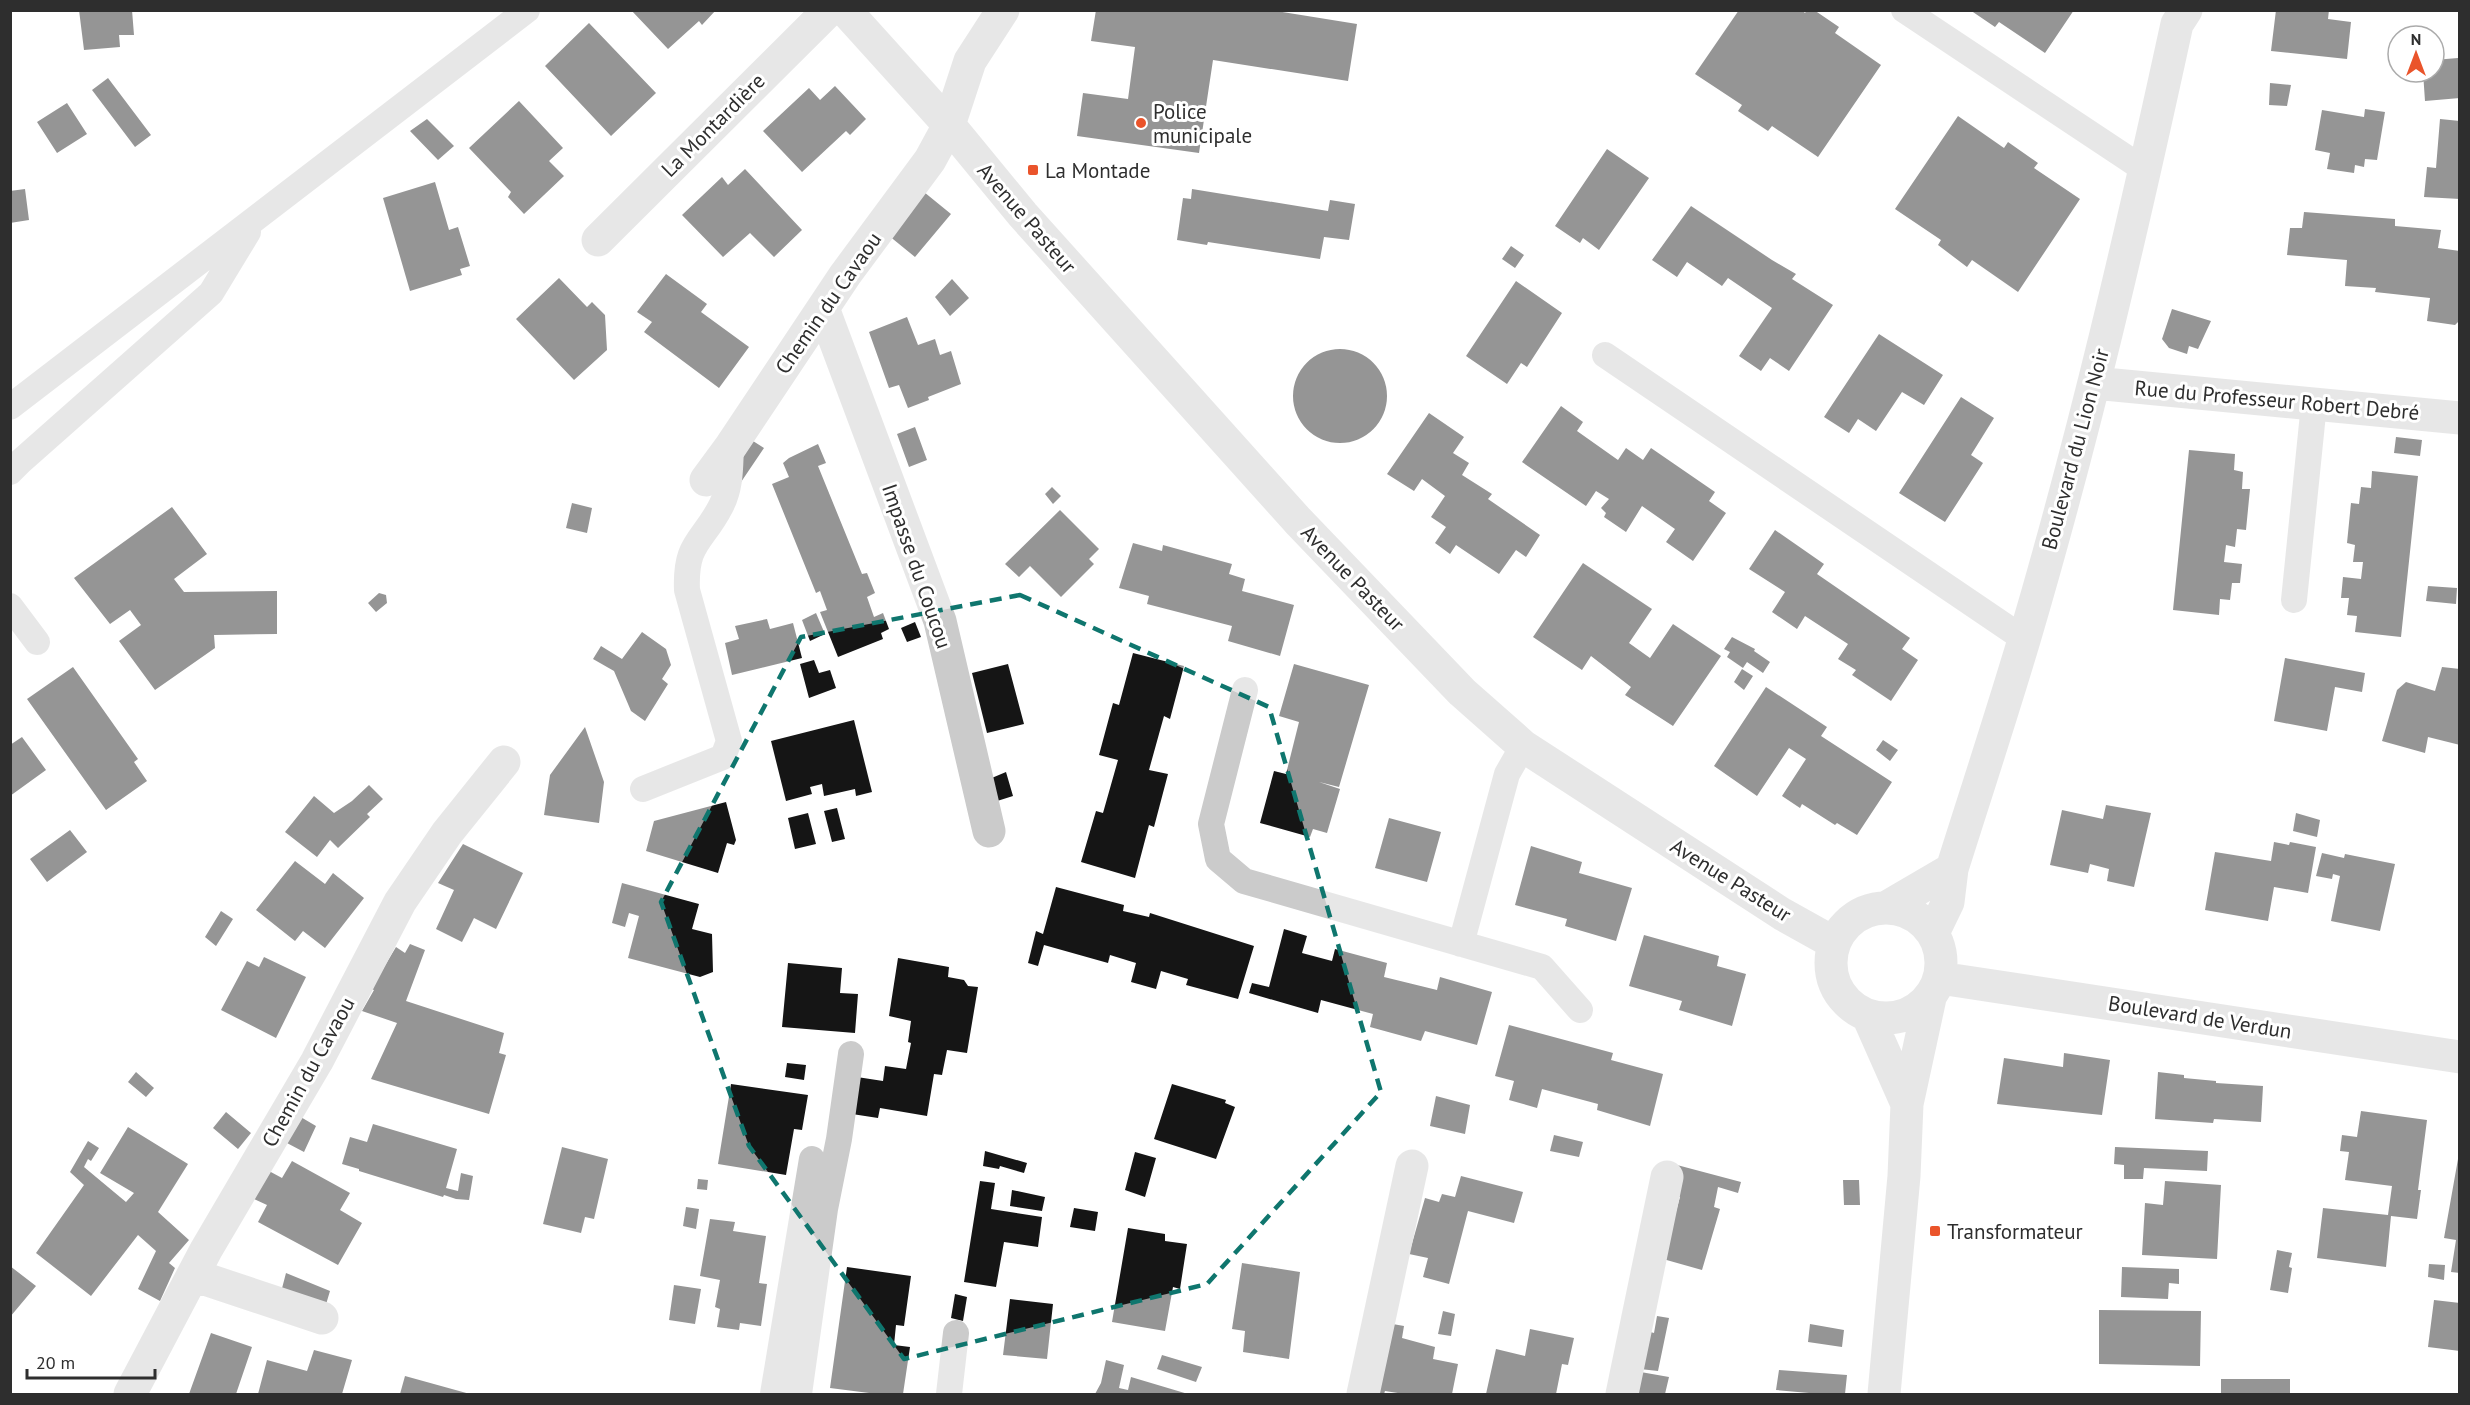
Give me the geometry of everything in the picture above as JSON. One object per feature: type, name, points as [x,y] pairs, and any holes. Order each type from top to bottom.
[{"type":"street","name":"La Montardière","points":[[598,240],[829,10]]},
{"type":"street","name":"Avenue Pasteur","points":[[845,10],[949,125],[1023,215],[1298,520],[1462,692],[1522,746],[1782,914],[1834,943]]},
{"type":"street","name":"Chemin du Cavaou","points":[[705,480],[731,446],[823,308],[930,160],[949,125],[970,61],[1003,10]]},
{"type":"street","name":"Boulevard du Lion Noir","points":[[1933,933],[1948,902],[1953,869],[2024,639],[2094,382],[2180,15]]},
{"type":"street","name":"Impasse du Coucou","points":[[823,308],[940,621],[989,831]]},
{"type":"street","name":"Rue du Professeur Robert Debré","points":[[2094,382],[2460,418]]},
{"type":"street","name":"Chemin du Cavaou","points":[[130,1395],[193,1275],[317,1061],[400,902],[447,833],[504,762]]},
{"type":"street","points":[[1887,908],[1953,869]]},
{"type":"street","points":[[1884,1395],[1904,1176],[1906,1104],[1942,963],[1940,947],[1933,933],[1921,920],[1905,911],[1887,908],[1870,910],[1855,917],[1834,943],[1831,960],[1832,978],[1840,994],[1852,1008],[1868,1016],[1885,1019],[1902,1017],[1917,1010],[1935,988]]},
{"type":"street","name":"Boulevard de Verdun","points":[[1935,988],[2460,1057]]},
{"type":"street","points":[[1868,1016],[1906,1104]]},
{"type":"street","points":[[1363,1395],[1412,1166]]},
{"type":"street","points":[[1622,1395],[1667,1177]]},
{"type":"street","points":[[193,1275],[322,1318]]},
{"type":"lane","points":[[10,407],[527,10]]},
{"type":"lane","points":[[1904,10],[2145,170]]},
{"type":"lane","points":[[10,472],[211,293],[256,219]]},
{"type":"lane","points":[[1605,355],[2024,639]]},
{"type":"lane","points":[[2294,600],[2314,404]]},
{"type":"lane","points":[[643,789],[723,758],[729,741],[687,590],[686,569],[692,547],[721,506],[729,487],[731,446]]},
{"type":"lane","points":[[10,606],[37,642]]},
{"type":"lane","points":[[1245,690],[1211,824],[1218,859],[1244,881],[1542,967],[1580,1010]]},
{"type":"lane","points":[[1461,944],[1507,774],[1522,746]]},
{"type":"lane","points":[[799,1395],[850,1054]]},
{"type":"lane","points":[[773,1395],[812,1159]]},
{"type":"lane","points":[[949,1395],[956,1333]]},
{"type":"highlighted area","points":[[1020,595],[1269,707],[1381,1092],[1207,1284],[904,1359],[749,1146],[661,902],[801,637]]},
{"type":"building","points":[[79,10],[132,10],[134,35],[119,35],[120,47],[84,50]]},
{"type":"building","points":[[631,10],[716,10],[702,25],[699,21],[668,49]]},
{"type":"building","points":[[1096,10],[1270,10],[1357,24],[1348,81],[1213,60],[1199,153],[1077,136],[1083,93],[1128,99],[1135,47],[1091,41]]},
{"type":"building","points":[[1739,10],[1802,10],[1805,13],[1807,10],[1814,10],[1839,27],[1835,33],[1881,65],[1818,157],[1772,126],[1768,131],[1738,111],[1742,105],[1695,74]]},
{"type":"building","points":[[1970,10],[2074,10],[2045,53],[1999,22],[1995,27]]},
{"type":"building","points":[[2276,10],[2329,10],[2328,19],[2351,22],[2347,59],[2271,51]]},
{"type":"building","points":[[589,23],[656,93],[611,136],[545,66]]},
{"type":"building","points":[[2458,58],[2460,98],[2425,101],[2424,84],[2446,84],[2446,59]]},
{"type":"building","points":[[108,78],[151,135],[135,147],[92,90]]},
{"type":"building","points":[[2270,83],[2291,85],[2287,106],[2269,105]]},
{"type":"building","points":[[835,86],[866,119],[850,135],[846,131],[802,172],[763,131],[809,88],[820,100]]},
{"type":"building","points":[[519,101],[563,148],[549,161],[564,176],[524,214],[508,197],[511,192],[469,148]]},
{"type":"building","points":[[67,103],[87,134],[57,153],[37,122]]},
{"type":"building","points":[[2365,109],[2385,112],[2377,160],[2365,159],[2364,167],[2355,165],[2354,173],[2327,169],[2330,153],[2315,150],[2322,110],[2364,117]]},
{"type":"building","points":[[1958,116],[2004,148],[2008,142],[2038,163],[2034,168],[2080,199],[2018,292],[1972,260],[1967,267],[1938,245],[1941,240],[1895,209]]},
{"type":"building","points":[[427,119],[454,146],[438,160],[410,131]]},
{"type":"building","points":[[2440,119],[2460,121],[2460,199],[2424,197],[2427,167],[2436,168]]},
{"type":"building","points":[[1607,149],[1649,178],[1599,250],[1583,238],[1580,243],[1555,226]]},
{"type":"building","points":[[745,169],[802,230],[774,257],[750,233],[723,257],[682,215],[722,177],[728,185]]},
{"type":"building","points":[[435,182],[449,230],[458,227],[470,266],[460,269],[462,275],[410,291],[383,198]]},
{"type":"building","points":[[25,189],[29,220],[10,223],[10,191]]},
{"type":"building","points":[[1192,189],[1328,211],[1330,200],[1355,204],[1349,240],[1324,237],[1320,259],[1208,242],[1207,245],[1177,240],[1183,198],[1191,199]]},
{"type":"building","points":[[924,192],[951,214],[915,257],[888,235]]},
{"type":"building","points":[[1691,206],[1796,274],[1792,279],[1833,305],[1789,371],[1770,358],[1761,371],[1739,356],[1772,308],[1728,278],[1722,286],[1687,262],[1677,277],[1652,260]]},
{"type":"building","points":[[2304,212],[2395,219],[2395,226],[2441,230],[2438,248],[2460,251],[2460,320],[2455,325],[2427,321],[2430,298],[2375,292],[2376,288],[2345,286],[2347,260],[2287,255],[2290,228],[2302,228]]},
{"type":"building","points":[[1511,246],[1524,255],[1515,268],[1502,259]]},
{"type":"building","points":[[666,274],[707,304],[701,312],[749,347],[719,388],[644,332],[652,322],[637,312]]},
{"type":"building","points":[[559,278],[587,307],[592,302],[605,315],[607,350],[574,380],[516,319]]},
{"type":"building","points":[[952,279],[969,298],[950,316],[935,297]]},
{"type":"building","points":[[1516,281],[1562,313],[1527,367],[1521,363],[1507,384],[1466,356]]},
{"type":"building","points":[[2172,309],[2211,321],[2198,349],[2189,346],[2187,354],[2169,348],[2162,339]]},
{"type":"building","points":[[907,317],[918,345],[935,339],[940,355],[951,351],[961,384],[908,408],[899,385],[889,388],[869,332]]},
{"type":"building","points":[[1879,334],[1943,375],[1924,405],[1902,392],[1876,431],[1858,419],[1849,433],[1824,417]]},
{"type":"building","points":[[1340,349],[1358,352],[1373,363],[1384,378],[1387,396],[1384,414],[1373,429],[1358,440],[1340,443],[1322,440],[1307,429],[1296,414],[1293,396],[1296,378],[1307,363],[1322,352]]},
{"type":"building","points":[[1961,397],[1994,418],[1971,455],[1983,463],[1945,522],[1899,493]]},
{"type":"building","points":[[1561,406],[1583,422],[1577,431],[1618,460],[1626,448],[1643,460],[1651,448],[1715,492],[1709,501],[1726,513],[1693,561],[1666,542],[1675,529],[1642,506],[1626,532],[1604,517],[1606,513],[1601,508],[1609,499],[1596,491],[1586,506],[1522,462]]},
{"type":"building","points":[[1429,413],[1464,437],[1453,453],[1469,463],[1462,475],[1492,494],[1488,499],[1540,535],[1526,557],[1516,550],[1499,574],[1456,545],[1450,554],[1435,543],[1446,527],[1431,517],[1445,496],[1422,479],[1414,491],[1387,474]]},
{"type":"building","points":[[915,427],[927,460],[909,467],[897,434]]},
{"type":"building","points":[[2396,437],[2422,440],[2420,456],[2394,453]]},
{"type":"building","points":[[753,441],[764,448],[739,485],[738,465]]},
{"type":"building","points":[[818,444],[826,463],[818,466],[862,574],[867,573],[875,593],[867,597],[874,617],[883,613],[889,629],[881,633],[883,639],[838,657],[820,612],[827,610],[820,591],[816,593],[772,484],[789,477],[783,463]]},
{"type":"building","points":[[2189,450],[2235,454],[2234,470],[2243,472],[2242,489],[2250,489],[2246,530],[2237,529],[2235,547],[2226,545],[2224,562],[2242,564],[2240,583],[2232,583],[2230,600],[2220,599],[2219,615],[2173,610]]},
{"type":"building","points":[[2372,471],[2418,476],[2401,637],[2355,632],[2357,616],[2347,615],[2349,598],[2341,598],[2343,577],[2361,579],[2363,562],[2353,562],[2355,545],[2347,543],[2351,503],[2359,504],[2361,487],[2371,488]]},
{"type":"building","points":[[1052,487],[1061,496],[1053,504],[1045,494]]},
{"type":"building","points":[[572,503],[592,508],[587,533],[566,528]]},
{"type":"building","points":[[172,507],[207,554],[174,579],[184,592],[277,591],[277,634],[214,635],[215,648],[155,690],[119,641],[141,625],[130,610],[110,624],[74,578]]},
{"type":"building","points":[[1060,510],[1099,549],[1089,559],[1094,564],[1061,597],[1030,566],[1019,577],[1005,564]]},
{"type":"building","points":[[1775,530],[1824,564],[1817,574],[1910,638],[1902,649],[1918,660],[1891,701],[1852,675],[1856,670],[1838,659],[1848,644],[1805,616],[1797,629],[1772,612],[1785,592],[1749,569]]},
{"type":"building","points":[[1133,543],[1162,551],[1163,545],[1232,564],[1229,574],[1245,579],[1242,591],[1294,605],[1280,656],[1228,641],[1232,626],[1147,604],[1149,596],[1119,588]]},
{"type":"building","points":[[1583,563],[1652,609],[1629,643],[1650,658],[1673,624],[1721,656],[1673,726],[1625,695],[1631,687],[1591,656],[1582,670],[1533,637]]},
{"type":"building","points":[[2428,586],[2457,588],[2456,604],[2426,601]]},
{"type":"building","points":[[379,593],[386,595],[387,603],[376,612],[368,603]]},
{"type":"building","points":[[816,613],[825,634],[810,641],[802,620]]},
{"type":"building","points":[[767,619],[770,629],[793,623],[802,658],[732,675],[725,643],[739,639],[735,626]]},
{"type":"building","points":[[915,622],[921,637],[907,642],[901,628]]},
{"type":"building","points":[[642,632],[666,649],[671,665],[662,679],[668,684],[645,721],[631,711],[614,671],[593,659],[601,646],[622,659]]},
{"type":"building","points":[[1732,637],[1755,649],[1754,651],[1770,662],[1763,673],[1747,662],[1743,668],[1727,657],[1730,652],[1724,649]]},
{"type":"building","points":[[1133,653],[1184,666],[1170,719],[1164,716],[1149,770],[1168,774],[1154,827],[1149,825],[1135,878],[1081,862],[1096,811],[1103,813],[1118,760],[1099,755],[1113,703],[1119,705]]},
{"type":"building","points":[[2285,658],[2365,673],[2362,692],[2335,687],[2327,731],[2274,721]]},
{"type":"building","points":[[814,660],[819,673],[830,670],[836,688],[809,698],[800,664]]},
{"type":"building","points":[[1008,664],[1024,724],[987,733],[972,673]]},
{"type":"building","points":[[1294,664],[1369,685],[1339,787],[1319,782],[1340,789],[1327,833],[1313,829],[1310,837],[1260,823],[1274,771],[1286,774],[1299,722],[1279,716]]},
{"type":"building","points":[[73,667],[138,759],[134,762],[147,781],[106,810],[27,699]]},
{"type":"building","points":[[2442,667],[2460,669],[2460,745],[2428,737],[2425,753],[2382,741],[2397,690],[2406,682],[2435,691]]},
{"type":"building","points":[[1742,669],[1753,676],[1744,690],[1734,682]]},
{"type":"building","points":[[1766,687],[1827,727],[1821,736],[1892,782],[1857,835],[1837,823],[1835,825],[1802,804],[1800,808],[1782,796],[1806,759],[1789,748],[1757,796],[1714,766]]},
{"type":"building","points":[[854,720],[872,792],[856,796],[855,789],[824,796],[822,784],[810,787],[812,794],[786,801],[771,741]]},
{"type":"building","points":[[585,727],[604,782],[599,823],[544,815],[550,775]]},
{"type":"building","points":[[22,737],[46,770],[10,796],[10,745]]},
{"type":"building","points":[[1883,740],[1898,750],[1890,761],[1876,750]]},
{"type":"building","points":[[1006,772],[1013,796],[994,802],[987,780]]},
{"type":"building","points":[[369,785],[383,799],[367,814],[370,817],[338,848],[330,840],[317,857],[285,832],[314,796],[334,813],[352,801]]},
{"type":"building","points":[[726,802],[736,840],[734,845],[727,843],[718,873],[646,851],[654,821]]},
{"type":"building","points":[[2106,805],[2151,813],[2134,887],[2107,881],[2109,869],[2090,864],[2088,873],[2050,865],[2062,810],[2103,819]]},
{"type":"building","points":[[837,808],[845,839],[832,842],[824,811]]},
{"type":"building","points":[[808,813],[816,844],[795,849],[788,818]]},
{"type":"building","points":[[2296,813],[2320,820],[2317,837],[2293,831]]},
{"type":"building","points":[[1389,818],[1441,832],[1427,882],[1375,868]]},
{"type":"building","points":[[70,830],[87,852],[47,882],[30,859]]},
{"type":"building","points":[[2274,842],[2289,845],[2290,842],[2316,847],[2308,893],[2274,887],[2268,921],[2205,910],[2215,852],[2271,861]]},
{"type":"building","points":[[463,844],[523,873],[496,929],[474,918],[462,942],[436,929],[454,890],[438,883]]},
{"type":"building","points":[[1531,846],[1582,862],[1579,873],[1632,888],[1616,941],[1565,926],[1567,919],[1515,905]]},
{"type":"building","points":[[2322,853],[2344,858],[2345,854],[2395,864],[2380,931],[2331,921],[2340,876],[2333,874],[2332,879],[2316,876]]},
{"type":"building","points":[[295,861],[325,884],[333,873],[364,898],[325,948],[303,931],[295,941],[256,910]]},
{"type":"building","points":[[622,883],[699,904],[692,929],[712,934],[713,972],[700,977],[628,958],[639,916],[629,913],[625,927],[612,923]]},
{"type":"building","points":[[1056,887],[1124,905],[1123,911],[1149,917],[1150,913],[1254,946],[1238,999],[1186,985],[1188,979],[1161,971],[1156,989],[1131,982],[1136,963],[1110,955],[1108,963],[1044,945],[1038,966],[1028,963],[1036,931],[1043,934]]},
{"type":"building","points":[[221,911],[233,919],[216,946],[205,937]]},
{"type":"building","points":[[1284,929],[1307,936],[1302,953],[1332,961],[1335,949],[1387,963],[1384,977],[1437,990],[1440,977],[1492,992],[1477,1045],[1425,1031],[1421,1041],[1370,1027],[1373,1014],[1321,1000],[1318,1013],[1249,993],[1252,983],[1269,987]]},
{"type":"building","points":[[1644,935],[1719,956],[1717,966],[1746,974],[1732,1026],[1679,1010],[1682,1001],[1629,986]]},
{"type":"building","points":[[410,944],[425,950],[406,1001],[504,1033],[499,1053],[506,1055],[489,1114],[371,1079],[397,1023],[362,1011],[374,990],[371,989],[396,947],[405,953]]},
{"type":"building","points":[[264,957],[306,977],[276,1038],[221,1010],[247,961],[259,967]]},
{"type":"building","points":[[898,958],[949,967],[948,977],[964,980],[968,986],[978,987],[967,1053],[947,1050],[942,1075],[934,1074],[927,1116],[880,1108],[878,1118],[852,1114],[857,1077],[883,1081],[885,1066],[906,1069],[911,1043],[908,1042],[911,1021],[889,1016]]},
{"type":"building","points":[[788,963],[842,968],[840,993],[858,994],[855,1033],[782,1027]]},
{"type":"building","points":[[1509,1025],[1613,1053],[1611,1060],[1663,1074],[1650,1126],[1597,1110],[1598,1104],[1542,1089],[1537,1108],[1509,1100],[1514,1081],[1495,1076]]},
{"type":"building","points":[[2064,1053],[2110,1060],[2102,1115],[1997,1104],[2004,1058],[2063,1067]]},
{"type":"building","points":[[787,1063],[806,1065],[804,1080],[785,1077]]},
{"type":"building","points":[[136,1072],[154,1088],[146,1097],[128,1082]]},
{"type":"building","points":[[2158,1072],[2184,1075],[2184,1078],[2216,1081],[2216,1083],[2263,1086],[2261,1122],[2214,1119],[2213,1123],[2155,1119]]},
{"type":"building","points":[[731,1084],[808,1095],[802,1130],[794,1129],[786,1175],[718,1164]]},
{"type":"building","points":[[1172,1084],[1226,1100],[1225,1103],[1235,1107],[1216,1159],[1154,1139]]},
{"type":"building","points":[[1436,1096],[1470,1105],[1465,1134],[1430,1126]]},
{"type":"building","points":[[2361,1111],[2427,1120],[2418,1190],[2421,1190],[2417,1219],[2391,1216],[2386,1267],[2317,1258],[2323,1208],[2388,1215],[2392,1186],[2345,1180],[2349,1152],[2340,1151],[2342,1135],[2357,1137]]},
{"type":"building","points":[[226,1112],[251,1133],[238,1149],[213,1128]]},
{"type":"building","points":[[299,1116],[316,1126],[304,1152],[285,1142]]},
{"type":"building","points":[[373,1124],[457,1149],[446,1188],[458,1191],[461,1173],[473,1176],[469,1200],[444,1195],[443,1197],[342,1164],[350,1137],[367,1142]]},
{"type":"building","points":[[128,1127],[188,1164],[158,1212],[189,1240],[169,1263],[175,1268],[160,1301],[138,1289],[156,1251],[138,1235],[91,1296],[36,1253],[84,1185],[70,1172],[88,1141],[99,1148],[91,1161],[88,1159],[84,1167],[126,1202],[134,1193],[100,1173]]},
{"type":"building","points":[[1554,1135],[1583,1142],[1579,1157],[1550,1151]]},
{"type":"building","points":[[562,1147],[608,1159],[594,1219],[585,1217],[581,1233],[543,1224]]},
{"type":"building","points":[[2115,1147],[2208,1151],[2207,1171],[2144,1168],[2143,1179],[2124,1179],[2124,1165],[2114,1164]]},
{"type":"building","points":[[985,1151],[1027,1163],[1024,1173],[1000,1166],[999,1169],[983,1166]]},
{"type":"building","points":[[1135,1152],[1156,1158],[1145,1197],[1125,1190]]},
{"type":"building","points":[[2458,1159],[2460,1159],[2460,1273],[2451,1272],[2456,1240],[2444,1238]]},
{"type":"building","points":[[292,1161],[350,1193],[340,1210],[362,1223],[338,1265],[258,1222],[267,1205],[254,1199],[269,1171],[282,1178]]},
{"type":"building","points":[[1677,1165],[1741,1182],[1738,1193],[1718,1187],[1714,1207],[1720,1209],[1702,1270],[1663,1259],[1680,1197],[1671,1194]]},
{"type":"building","points":[[1461,1176],[1523,1192],[1514,1223],[1468,1211],[1449,1284],[1423,1277],[1428,1258],[1409,1254],[1425,1198],[1439,1202],[1442,1194],[1455,1197]]},
{"type":"building","points":[[698,1179],[708,1180],[707,1190],[697,1189]]},
{"type":"building","points":[[1843,1180],[1859,1180],[1860,1205],[1844,1205]]},
{"type":"building","points":[[980,1181],[995,1183],[991,1209],[1042,1217],[1038,1247],[1004,1242],[996,1287],[964,1282]]},
{"type":"building","points":[[2165,1181],[2221,1185],[2217,1259],[2142,1255],[2145,1203],[2163,1205]]},
{"type":"building","points":[[1012,1190],[1045,1197],[1042,1211],[1010,1206]]},
{"type":"building","points":[[686,1207],[699,1209],[696,1229],[683,1226]]},
{"type":"building","points":[[1074,1208],[1098,1212],[1095,1231],[1070,1227]]},
{"type":"building","points":[[710,1219],[735,1222],[733,1231],[766,1236],[759,1283],[767,1284],[761,1326],[740,1323],[739,1330],[717,1327],[720,1309],[715,1307],[720,1280],[700,1276]]},
{"type":"building","points":[[1128,1228],[1165,1234],[1165,1241],[1187,1244],[1180,1289],[1173,1287],[1165,1331],[1112,1322]]},
{"type":"building","points":[[2277,1250],[2292,1253],[2288,1293],[2270,1290]]},
{"type":"building","points":[[1242,1263],[1300,1272],[1289,1359],[1243,1352],[1245,1331],[1232,1329]]},
{"type":"building","points":[[2429,1264],[2445,1265],[2444,1280],[2428,1277]]},
{"type":"building","points":[[10,1266],[36,1286],[10,1317]]},
{"type":"building","points":[[847,1267],[911,1276],[904,1326],[896,1325],[894,1345],[910,1347],[903,1394],[877,1394],[830,1388]]},
{"type":"building","points":[[2122,1267],[2179,1269],[2179,1284],[2169,1283],[2168,1299],[2121,1297]]},
{"type":"building","points":[[286,1273],[330,1291],[324,1311],[280,1296]]},
{"type":"building","points":[[674,1285],[701,1289],[695,1324],[669,1320]]},
{"type":"building","points":[[955,1294],[967,1297],[963,1321],[951,1318]]},
{"type":"building","points":[[1010,1299],[1053,1304],[1047,1359],[1003,1355]]},
{"type":"building","points":[[2434,1300],[2460,1303],[2460,1351],[2428,1347]]},
{"type":"building","points":[[2099,1310],[2201,1311],[2200,1366],[2099,1364]]},
{"type":"building","points":[[1443,1311],[1455,1314],[1451,1336],[1438,1334]]},
{"type":"building","points":[[1657,1316],[1669,1318],[1658,1371],[1640,1369],[1647,1331],[1654,1333]]},
{"type":"building","points":[[1387,1323],[1404,1326],[1402,1338],[1435,1347],[1433,1359],[1458,1364],[1452,1394],[1404,1394],[1385,1391],[1384,1394],[1371,1394]]},
{"type":"building","points":[[1810,1324],[1844,1330],[1842,1347],[1808,1342]]},
{"type":"building","points":[[1530,1329],[1574,1338],[1568,1365],[1562,1364],[1556,1394],[1486,1394],[1496,1349],[1525,1356]]},
{"type":"building","points":[[211,1333],[252,1347],[236,1394],[189,1394]]},
{"type":"building","points":[[314,1350],[352,1360],[342,1394],[258,1394],[267,1360],[307,1371]]},
{"type":"building","points":[[1162,1355],[1202,1367],[1196,1382],[1157,1369]]},
{"type":"building","points":[[1106,1360],[1124,1365],[1119,1388],[1128,1390],[1131,1377],[1188,1394],[1095,1394],[1101,1383]]},
{"type":"building","points":[[1779,1370],[1847,1375],[1845,1394],[1809,1394],[1776,1390]]},
{"type":"building","points":[[1635,1371],[1669,1377],[1665,1394],[1630,1394]]},
{"type":"building","points":[[405,1376],[470,1394],[400,1394]]},
{"type":"building","points":[[2221,1379],[2290,1379],[2290,1394],[2221,1394]]},
{"type":"place","name":"Police municipale","points":[[1141,123]]},
{"type":"place","name":"La Montade","points":[[1033,170]]},
{"type":"place","name":"Transformateur","points":[[1935,1231]]}]
